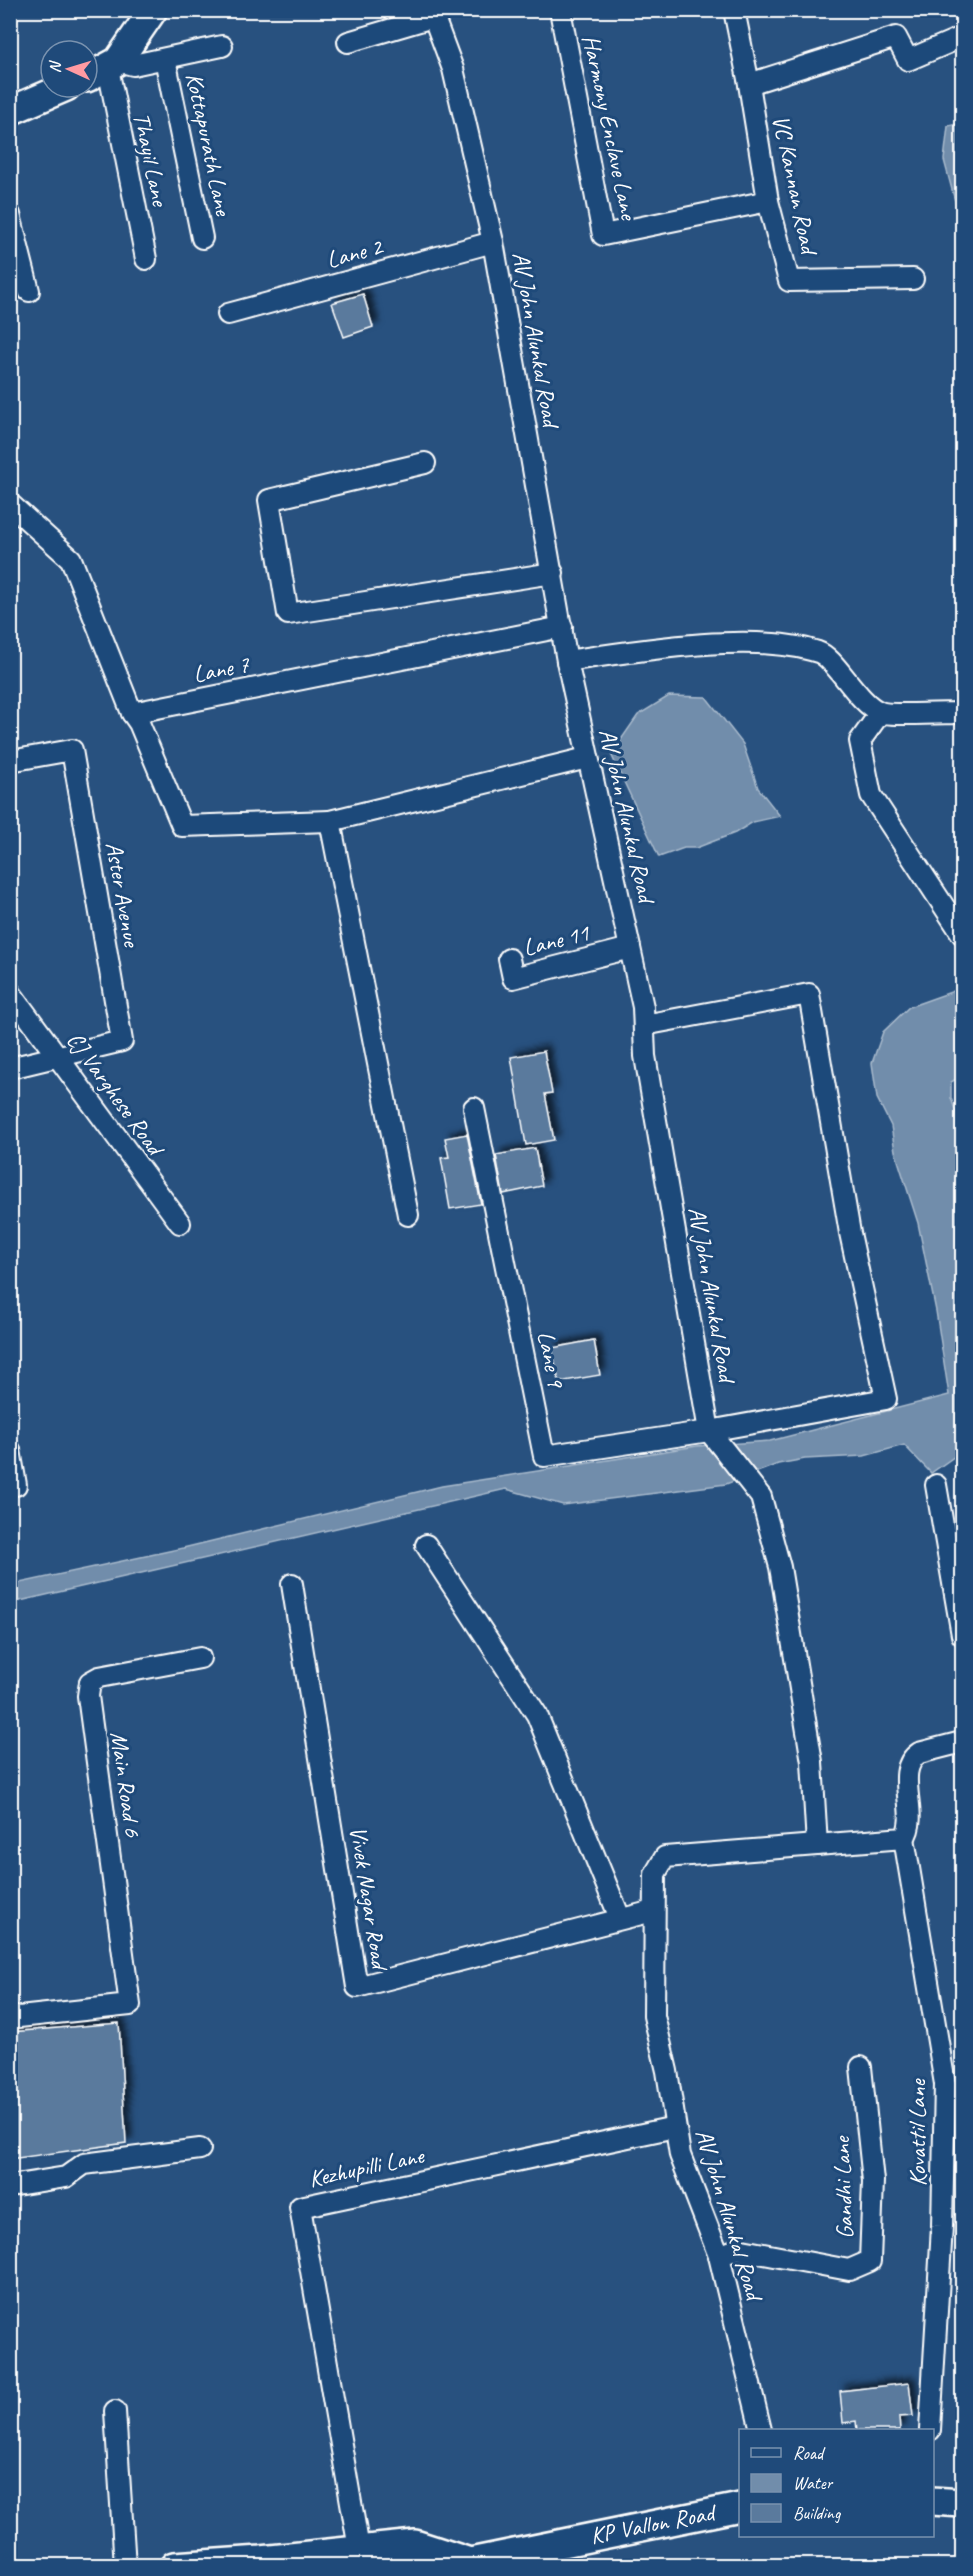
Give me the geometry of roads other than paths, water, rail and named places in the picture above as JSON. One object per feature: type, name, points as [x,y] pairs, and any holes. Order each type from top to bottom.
[{"type":"street","points":[[104,69],[153,10]]},
{"type":"street","name":"Harmony Enclave Lane","points":[[560,10],[603,235],[768,201]]},
{"type":"street","name":"VC Kannan Road","points":[[734,10],[768,201],[789,281],[913,279]]},
{"type":"street","points":[[348,42],[432,14]]},
{"type":"street","name":"AV John Alunkal Road","points":[[432,14],[453,69],[493,242],[567,661],[643,1007],[645,1056],[709,1431],[761,1497],[780,1567],[812,1762],[817,1845],[665,1857],[655,1874],[654,2016],[667,2071],[680,2155],[719,2256],[761,2429]]},
{"type":"street","points":[[749,84],[896,37],[908,60],[963,37]]},
{"type":"street","name":"Kottapurath Lane","points":[[104,69],[165,59],[222,46]]},
{"type":"street","name":"Kottapurath Lane","points":[[165,59],[202,238]]},
{"type":"street","name":"Thayil Lane","points":[[104,69],[146,260]]},
{"type":"street","points":[[10,111],[39,99]]},
{"type":"street","points":[[10,215],[29,291]]},
{"type":"street","name":"Lane 2","points":[[228,314],[493,242]]},
{"type":"street","points":[[425,463],[269,500],[288,614],[553,573]]},
{"type":"street","points":[[10,504],[71,559],[132,713],[139,723],[182,826],[330,821]]},
{"type":"street","name":"Lane 7","points":[[132,713],[562,627]]},
{"type":"street","points":[[567,661],[666,648],[774,645],[820,652],[854,691],[880,712],[963,713]]},
{"type":"street","points":[[880,712],[860,741],[871,795],[963,934]]},
{"type":"street","name":"Aster Avenue","points":[[10,761],[72,750],[122,1041],[56,1056]]},
{"type":"street","points":[[292,829],[587,758]]},
{"type":"street","points":[[330,821],[408,1215]]},
{"type":"street","name":"Lane 11","points":[[509,959],[513,978],[630,948]]},
{"type":"street","name":"CJ Varghese Road","points":[[10,992],[180,1223]]},
{"type":"street","points":[[644,1025],[809,994],[850,1233],[885,1399],[709,1431]]},
{"type":"street","points":[[10,1068],[56,1056]]},
{"type":"street","name":"Lane 9","points":[[474,1108],[544,1456],[709,1431]]},
{"type":"street","points":[[10,1450],[16,1485]]},
{"type":"street","points":[[936,1485],[963,1635]]},
{"type":"street","points":[[426,1545],[537,1715],[621,1918]]},
{"type":"street","name":"Vivek Nagar Road","points":[[292,1584],[357,1987],[653,1911]]},
{"type":"street","name":"Main Road 6","points":[[10,2018],[130,2005],[88,1696],[90,1682],[99,1677],[200,1658]]},
{"type":"street","points":[[817,1845],[904,1838],[910,1830],[908,1775],[913,1757],[919,1753],[963,1742]]},
{"type":"street","name":"Kovattil Lane","points":[[904,1838],[945,2085],[942,2226],[930,2429]]},
{"type":"street","name":"Gandhi Lane","points":[[719,2256],[737,2249],[849,2270],[870,2261],[873,2181],[861,2067]]},
{"type":"street","name":"Kezhupilli Lane","points":[[359,2549],[300,2207],[675,2127]]},
{"type":"street","points":[[10,2186],[66,2177],[84,2164],[200,2149]]},
{"type":"street","points":[[115,2411],[125,2565]]},
{"type":"street","points":[[934,2501],[963,2504]]},
{"type":"street","name":"KP Vallon Road","points":[[174,2565],[261,2560],[415,2544],[471,2564],[739,2507]]},
{"type":"water","points":[[962,123],[962,227],[944,160],[948,126]]},
{"type":"water","points":[[669,696],[706,697],[743,744],[758,788],[780,816],[753,822],[735,833],[696,848],[684,848],[659,857],[611,754],[638,715]]},
{"type":"water","points":[[962,988],[962,1076],[951,1082],[951,1098],[962,1129],[962,1451],[931,1473],[904,1445],[864,1456],[805,1459],[778,1464],[726,1484],[563,1505],[506,1489],[11,1603],[10,1585],[183,1548],[442,1486],[697,1446],[770,1441],[949,1395],[936,1311],[918,1223],[895,1151],[891,1126],[877,1098],[872,1063],[883,1032],[909,1007]]}]
